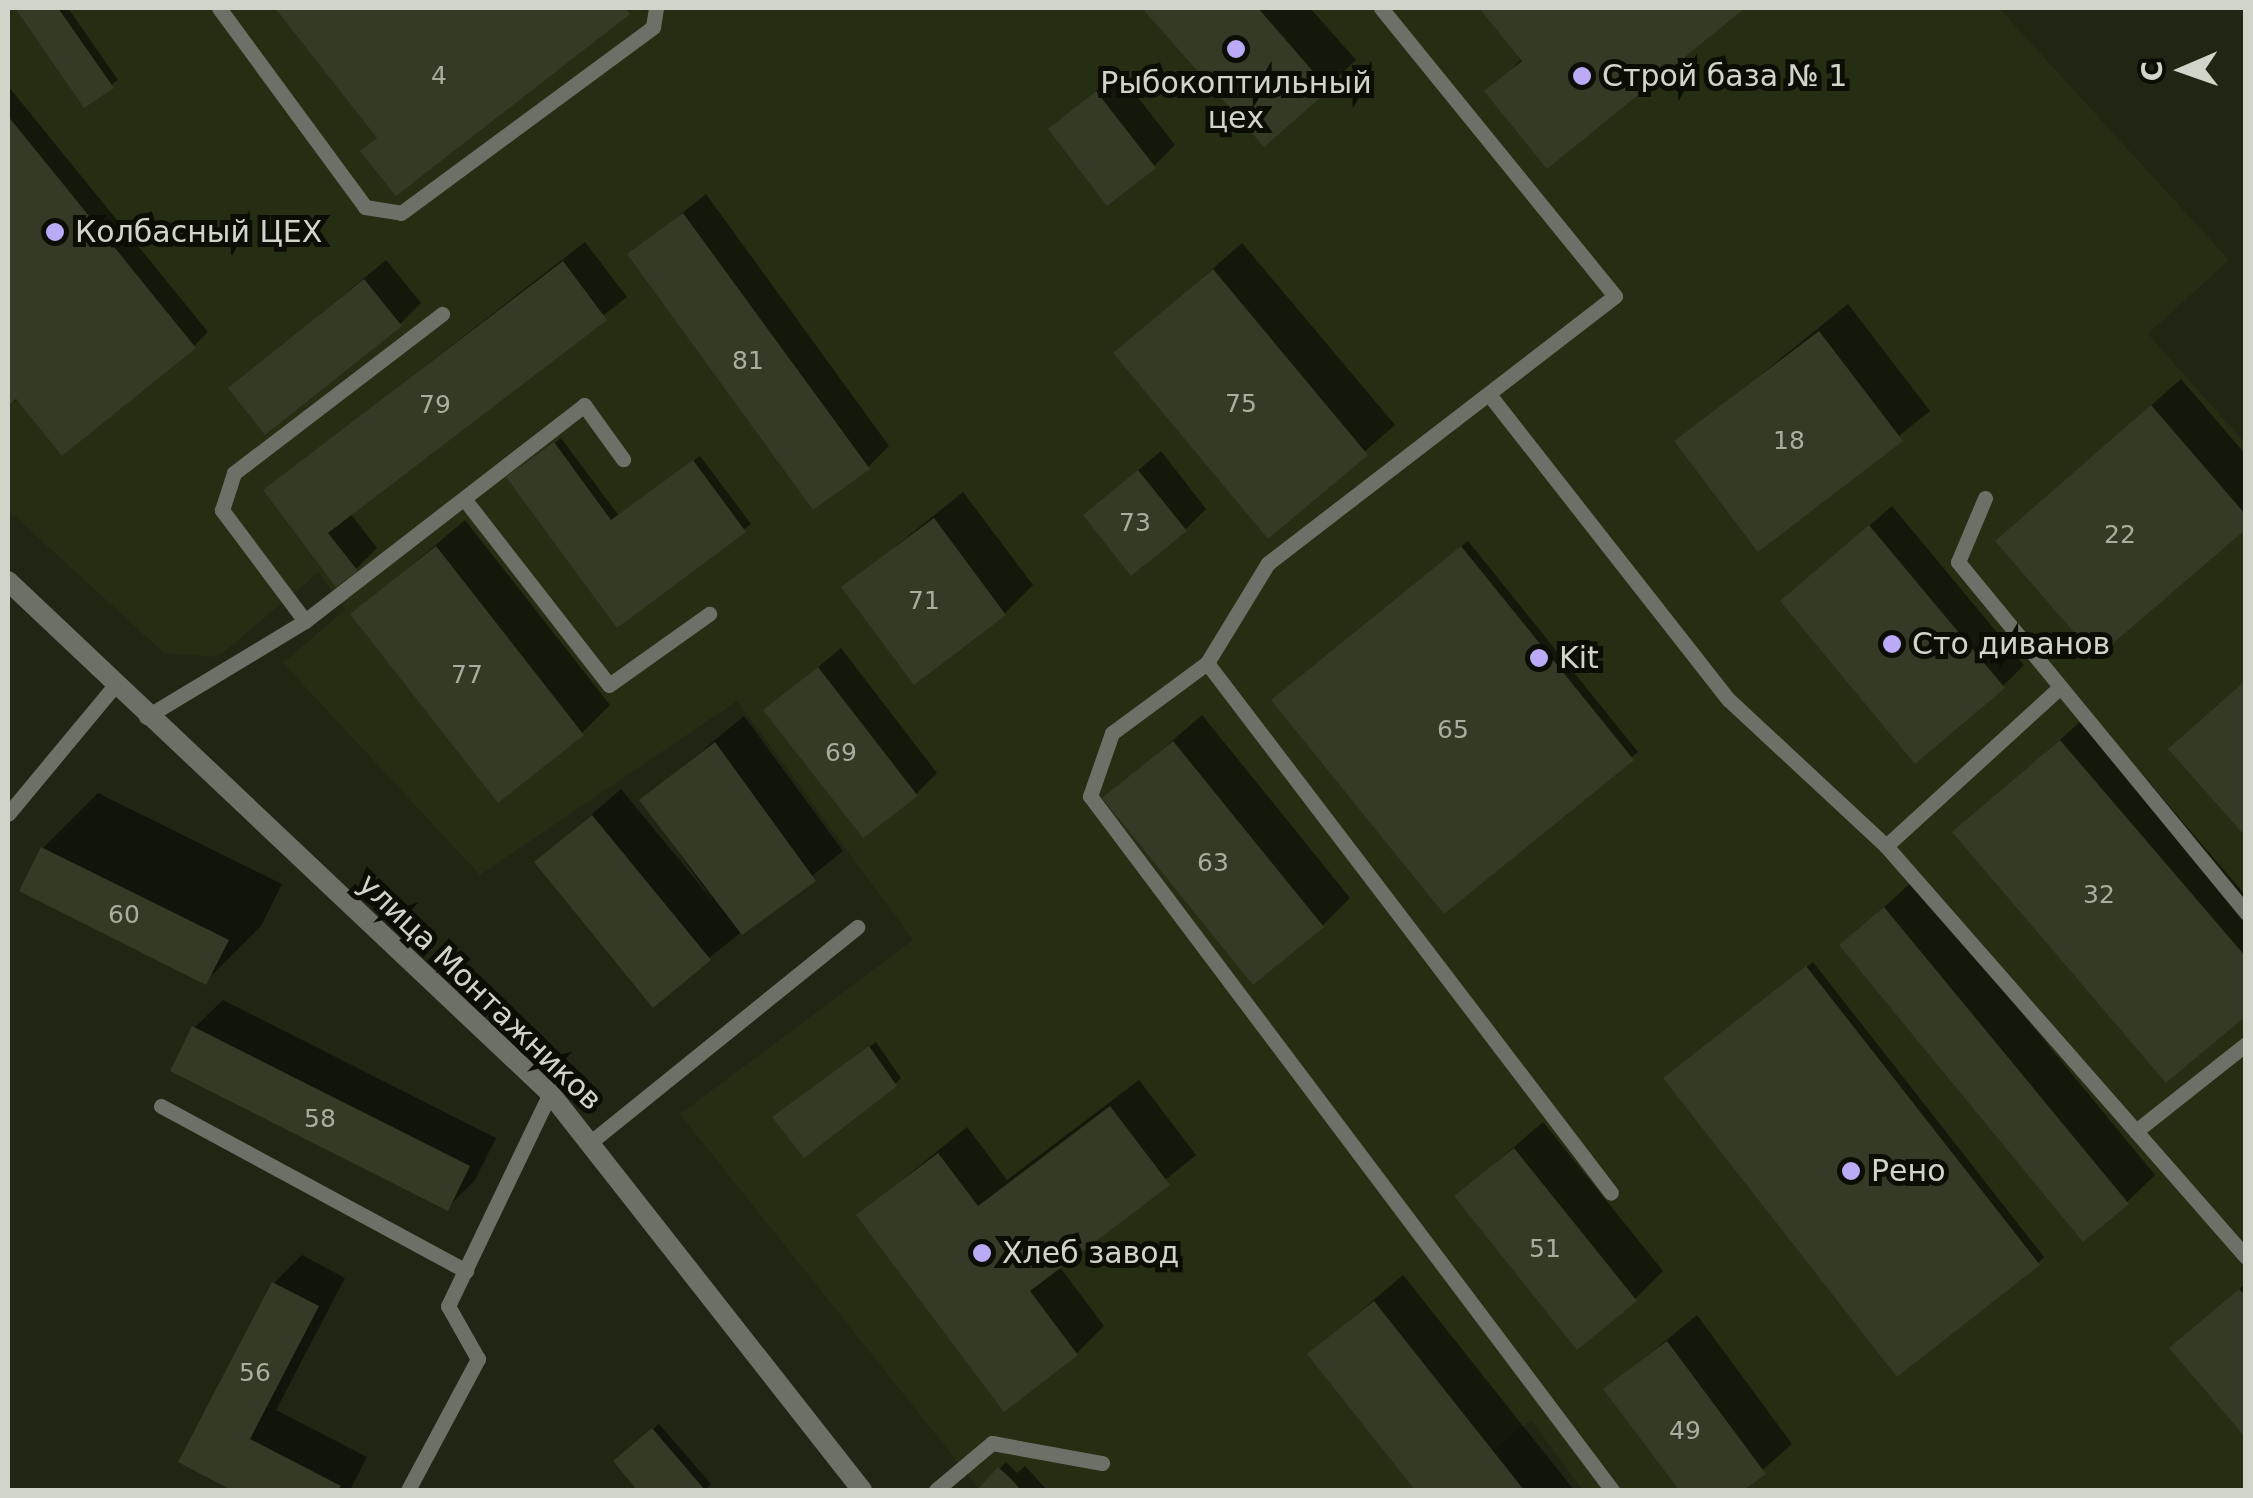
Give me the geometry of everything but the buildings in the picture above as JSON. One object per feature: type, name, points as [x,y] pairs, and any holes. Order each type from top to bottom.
[{"type":"street","name":"улица Монтажников","points":[[8,581],[146,718],[550,1093],[862,1490]]},
{"type":"lane","points":[[219,8],[365,207],[401,213],[653,27],[656,8]]},
{"type":"lane","points":[[1381,8],[1615,296],[1491,397],[1268,563],[1207,663],[1112,734],[1090,796],[1612,1490]]},
{"type":"lane","points":[[305,622],[222,510],[234,473],[442,314]]},
{"type":"lane","points":[[1491,397],[1729,700],[1886,846],[2246,1257]]},
{"type":"lane","points":[[146,718],[305,622],[584,405],[623,460]]},
{"type":"lane","points":[[1985,498],[1958,562],[2246,913]]},
{"type":"lane","points":[[466,500],[609,686],[709,614]]},
{"type":"lane","points":[[1207,663],[1612,1193]]},
{"type":"lane","points":[[8,814],[115,685]]},
{"type":"lane","points":[[1886,846],[2060,687]]},
{"type":"lane","points":[[592,1142],[857,927]]},
{"type":"lane","points":[[2136,1132],[2246,1044]]},
{"type":"lane","points":[[408,1490],[478,1359],[448,1306],[550,1093]]},
{"type":"lane","points":[[161,1106],[466,1271]]},
{"type":"lane","points":[[936,1490],[992,1443],[1102,1463]]},
{"type":"shaded area","points":[[8,8],[1999,8],[2229,260],[2148,334],[2245,443],[2245,1490],[1583,1490],[1531,1420],[1443,1490],[980,1490],[680,1114],[913,940],[737,701],[480,875],[283,663],[345,610],[319,572],[218,657],[164,653],[8,510]]},
{"type":"place","name":"Рыбокоптильный цех","points":[[1236,49]]},
{"type":"place","name":"Строй база № 1","points":[[1582,76]]},
{"type":"place","name":"Колбасный ЦЕХ","points":[[55,232]]},
{"type":"place","name":"Сто диванов","points":[[1892,644]]},
{"type":"place","name":"Kit","points":[[1539,658]]},
{"type":"place","name":"Рено","points":[[1851,1171]]},
{"type":"place","name":"Хлеб завод","points":[[982,1253]]}]
